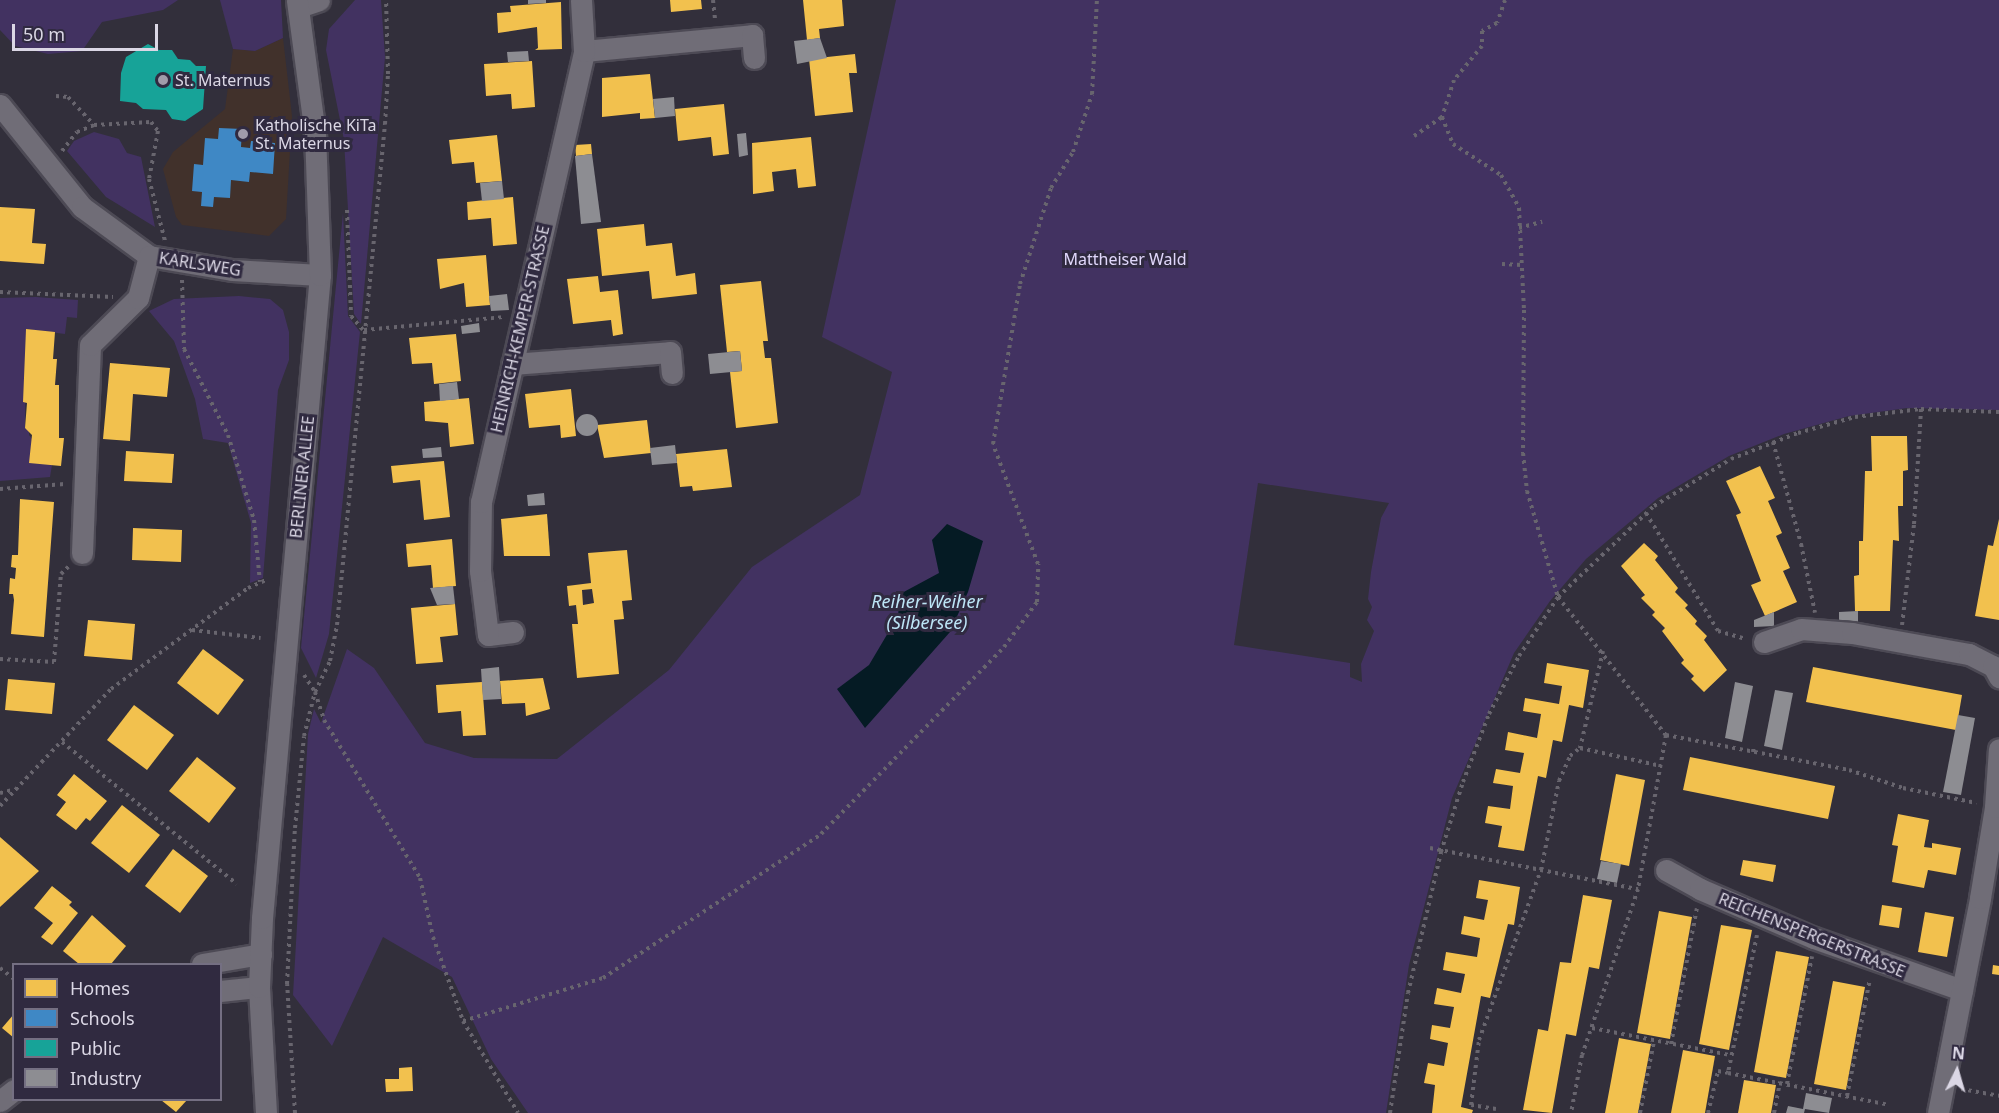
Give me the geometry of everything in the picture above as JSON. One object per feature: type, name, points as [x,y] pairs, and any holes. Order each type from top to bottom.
[{"type":"street","name":"HEINRICH-KEMPER-STRASSE","points":[[513,632],[488,635],[480,570],[481,502],[521,315],[584,51],[581,0]]},
{"type":"street","name":"BERLINER ALLEE","points":[[266,1113],[259,987],[261,954],[284,660],[320,275],[315,134],[305,2]]},
{"type":"street","points":[[584,51],[752,35],[754,58]]},
{"type":"street","name":"KARLSWEG","points":[[0,105],[82,207],[167,259],[232,270],[320,275]]},
{"type":"street","points":[[82,553],[90,345],[138,298],[167,259]]},
{"type":"street","points":[[512,364],[670,352],[672,373]]},
{"type":"street","points":[[1764,642],[1801,629],[1900,640],[1981,658],[1994,666],[1999,677]]},
{"type":"street","points":[[1938,1113],[1962,990],[1990,900],[1999,750]]},
{"type":"street","name":"REICHENSPERGERSTRASSE","points":[[1666,870],[1700,889],[1814,938],[1962,990]]},
{"type":"street","points":[[208,963],[261,954]]},
{"type":"street","points":[[222,991],[259,987]]},
{"type":"street","points":[[0,1101],[12,1092]]},
{"type":"path","points":[[295,1113],[287,984],[287,929],[304,736],[315,692],[330,661],[337,625],[388,74],[386,0]]},
{"type":"path","points":[[463,1021],[603,978],[821,834],[1004,647],[1037,602],[1038,564],[993,444],[1020,284],[1051,188],[1073,152],[1092,94],[1098,0]]},
{"type":"path","points":[[1414,136],[1442,117],[1454,80],[1482,46],[1482,30],[1497,23],[1505,0]]},
{"type":"path","points":[[56,96],[68,97],[94,125]]},
{"type":"path","points":[[1442,117],[1453,144],[1501,175],[1519,208],[1522,265],[1521,414],[1526,482],[1558,597],[1603,651],[1666,735],[1849,770],[1903,788],[1995,807]]},
{"type":"path","points":[[61,154],[77,132],[94,125],[151,122],[158,131],[149,179],[184,349],[228,435],[254,520],[260,582]]},
{"type":"path","points":[[347,210],[351,316],[364,330]]},
{"type":"path","points":[[1520,228],[1542,222]]},
{"type":"path","points":[[1502,264],[1522,265]]},
{"type":"path","points":[[0,292],[138,298]]},
{"type":"path","points":[[364,330],[521,315]]},
{"type":"path","points":[[1390,1113],[1408,993],[1441,852],[1489,714],[1519,656],[1558,597],[1646,513],[1711,469],[1773,442],[1847,419],[1921,409],[1999,412]]},
{"type":"path","points":[[1900,640],[1914,524],[1921,409]]},
{"type":"path","points":[[1773,442],[1811,587],[1814,629]]},
{"type":"path","points":[[0,489],[84,483]]},
{"type":"path","points":[[1646,513],[1718,631],[1731,636]]},
{"type":"path","points":[[0,658],[54,662],[61,574],[82,553]]},
{"type":"path","points":[[0,806],[12,789],[62,742],[111,689],[260,582],[266,580]]},
{"type":"path","points":[[192,630],[261,638]]},
{"type":"path","points":[[1496,1109],[1471,1104],[1479,1040],[1541,870],[1559,781],[1570,756],[1580,748],[1603,651]]},
{"type":"path","points":[[284,660],[306,676],[315,692],[324,720],[420,878],[433,937],[463,1021],[518,1113]]},
{"type":"path","points":[[1571,1113],[1582,1055],[1638,889],[1666,735]]},
{"type":"path","points":[[62,742],[237,884]]},
{"type":"path","points":[[1753,752],[1754,745]]},
{"type":"path","points":[[1580,748],[1661,766]]},
{"type":"path","points":[[0,794],[12,789]]},
{"type":"path","points":[[1431,848],[1441,852],[1638,889]]},
{"type":"path","points":[[1671,1044],[1695,916]]},
{"type":"path","points":[[1728,1072],[1757,935]]},
{"type":"path","points":[[1787,1084],[1811,958]]},
{"type":"path","points":[[0,968],[12,977]]},
{"type":"path","points":[[1847,1096],[1868,985]]},
{"type":"path","points":[[1592,1028],[1730,1056]]},
{"type":"path","points":[[1640,1113],[1654,1041]]},
{"type":"path","points":[[1708,1113],[1718,1071],[1889,1105]]},
{"type":"path","points":[[1774,1113],[1780,1082]]},
{"type":"path","points":[[1943,1086],[1999,1096]]},
{"type":"shaded area","name":"Katholische KiTa St. Maternus","points":[[283,38],[292,116],[286,219],[269,236],[182,225],[176,217],[163,169],[173,152],[225,109],[233,49],[255,51]]},
{"type":"green space","points":[[0,0],[178,0],[163,10],[102,22],[82,51],[48,54],[15,46],[0,30]]},
{"type":"green space","points":[[220,0],[281,0],[283,38],[255,51],[233,49]]},
{"type":"green space","points":[[355,0],[381,0],[385,57],[361,324],[354,314],[344,140],[326,50],[329,29]]},
{"type":"green space","name":"Mattheiser Wald","points":[[896,0],[1999,0],[1999,410],[1907,408],[1849,416],[1784,434],[1729,456],[1658,498],[1586,559],[1550,601],[1514,653],[1452,798],[1409,965],[1386,1113],[528,1113],[491,1059],[452,977],[383,937],[332,1046],[293,995],[308,734],[314,709],[321,723],[347,649],[374,668],[425,743],[474,758],[557,759],[669,670],[752,567],[860,495],[892,372],[822,337]],"holes":[[[1258,483],[1389,503],[1381,518],[1371,572],[1368,599],[1372,607],[1367,620],[1374,631],[1361,664],[1362,682],[1350,677],[1350,663],[1234,645]]]},
{"type":"green space","points":[[94,132],[119,139],[127,153],[141,157],[155,227],[106,197],[67,151],[74,141]]},
{"type":"green space","points":[[343,213],[348,316],[360,332],[329,634],[316,678],[301,648]]},
{"type":"green space","points":[[239,296],[270,299],[283,310],[289,332],[289,360],[278,390],[263,578],[250,583],[251,523],[228,443],[203,439],[195,399],[174,341],[149,311],[174,299]]},
{"type":"green space","points":[[36,297],[78,300],[77,318],[67,317],[65,334],[26,329],[25,428],[29,429],[29,435],[52,465],[50,477],[0,481],[0,298]]},
{"type":"water","name":"Reiher-Weiher (Silbersee)","points":[[947,524],[983,541],[968,592],[950,632],[865,728],[837,689],[869,665],[898,616],[900,594],[939,573],[932,540]]},
{"type":"building: Homes","points":[[670,0],[701,0],[702,9],[671,12]]},
{"type":"building: Homes","points":[[803,0],[842,0],[844,26],[819,29],[820,38],[807,40]]},
{"type":"building: Homes","points":[[561,2],[562,49],[535,50],[538,48],[537,27],[498,33],[497,13],[511,12],[510,6]]},
{"type":"building: Homes","points":[[855,54],[857,73],[849,73],[853,112],[815,116],[809,59]]},
{"type":"building: Homes","points":[[532,61],[535,107],[512,109],[511,94],[486,96],[484,64]]},
{"type":"building: Homes","points":[[650,74],[655,118],[640,119],[640,113],[602,117],[602,78]]},
{"type":"building: Homes","points":[[724,104],[729,154],[713,156],[711,137],[678,141],[675,109]]},
{"type":"building: Homes","points":[[497,135],[502,181],[476,183],[474,162],[452,164],[449,140]]},
{"type":"building: Homes","points":[[811,137],[816,186],[798,188],[796,169],[772,172],[774,191],[753,194],[752,143]]},
{"type":"building: Homes","points":[[591,144],[592,154],[576,156],[575,145]]},
{"type":"building: Homes","points":[[513,197],[517,244],[493,246],[491,218],[468,220],[467,202]]},
{"type":"building: Homes","points":[[0,207],[35,209],[32,243],[46,244],[44,264],[0,261]]},
{"type":"building: Homes","points":[[644,224],[646,246],[672,243],[676,276],[695,273],[697,294],[652,299],[649,271],[602,276],[597,229]]},
{"type":"building: Homes","points":[[486,255],[490,305],[466,307],[464,283],[440,289],[437,259]]},
{"type":"building: Homes","points":[[598,276],[600,292],[618,290],[623,334],[613,336],[611,320],[573,324],[567,279]]},
{"type":"building: Homes","points":[[761,281],[768,341],[763,341],[765,358],[771,358],[778,423],[736,428],[730,372],[742,371],[740,351],[727,352],[720,285]]},
{"type":"building: Homes","points":[[26,329],[55,332],[53,359],[57,359],[55,385],[59,385],[59,438],[64,438],[61,466],[29,463],[32,435],[25,428],[27,403],[23,402]]},
{"type":"building: Homes","points":[[456,334],[461,381],[434,384],[432,363],[412,364],[409,338]]},
{"type":"building: Homes","points":[[110,363],[170,368],[167,397],[133,394],[130,441],[103,439]]},
{"type":"building: Homes","points":[[571,389],[576,436],[561,438],[560,425],[529,428],[525,394]]},
{"type":"building: Homes","points":[[469,398],[474,444],[450,447],[448,423],[425,421],[424,402]]},
{"type":"building: Homes","points":[[647,420],[651,453],[604,458],[597,425]]},
{"type":"building: Homes","points":[[1871,436],[1907,436],[1908,470],[1903,471],[1903,506],[1898,506],[1899,541],[1893,540],[1890,611],[1855,611],[1854,576],[1859,575],[1859,541],[1863,541],[1865,471],[1872,471]]},
{"type":"building: Homes","points":[[727,449],[732,487],[693,491],[692,486],[680,487],[676,454]]},
{"type":"building: Homes","points":[[126,451],[174,454],[172,483],[124,481]]},
{"type":"building: Homes","points":[[444,461],[450,517],[424,520],[420,480],[393,483],[391,466]]},
{"type":"building: Homes","points":[[1760,466],[1775,498],[1768,501],[1782,533],[1776,536],[1790,568],[1783,571],[1797,602],[1765,616],[1751,585],[1761,581],[1736,515],[1741,513],[1726,481]]},
{"type":"building: Homes","points":[[20,499],[54,502],[44,637],[11,634],[14,600],[13,594],[9,594],[10,578],[15,579],[16,568],[11,567],[12,555],[18,555]]},
{"type":"building: Homes","points":[[547,514],[550,556],[504,556],[501,519]]},
{"type":"building: Homes","points":[[1999,519],[1999,620],[1975,616],[1988,545],[1993,546]]},
{"type":"building: Homes","points":[[133,528],[182,530],[181,562],[132,560]]},
{"type":"building: Homes","points":[[452,539],[456,586],[433,588],[431,565],[408,567],[406,544]]},
{"type":"building: Homes","points":[[1644,543],[1658,556],[1655,560],[1678,588],[1675,592],[1688,605],[1685,608],[1697,621],[1695,624],[1707,636],[1704,640],[1727,670],[1704,692],[1691,679],[1694,676],[1681,663],[1684,660],[1662,631],[1665,628],[1652,615],[1655,612],[1641,598],[1645,595],[1621,566]]},
{"type":"building: Homes","points":[[627,550],[632,600],[622,601],[624,619],[614,620],[619,674],[577,678],[572,624],[578,624],[576,605],[569,606],[567,586],[591,583],[588,553]],"holes":[[[592,589],[594,603],[583,605],[582,590]]]},
{"type":"building: Homes","points":[[455,604],[458,635],[440,637],[443,662],[416,664],[411,608]]},
{"type":"building: Homes","points":[[88,620],[135,624],[132,660],[84,656]]},
{"type":"building: Homes","points":[[203,649],[244,680],[218,715],[177,683]]},
{"type":"building: Homes","points":[[1547,663],[1589,670],[1583,708],[1569,705],[1562,742],[1553,740],[1546,778],[1538,776],[1524,851],[1498,847],[1502,826],[1485,823],[1488,806],[1510,809],[1513,786],[1493,783],[1496,769],[1520,773],[1524,753],[1505,750],[1508,732],[1537,738],[1541,714],[1523,711],[1525,698],[1559,704],[1562,686],[1544,683]]},
{"type":"building: Homes","points":[[1813,667],[1962,695],[1956,730],[1806,702]]},
{"type":"building: Homes","points":[[543,678],[550,709],[526,716],[525,703],[502,704],[500,681]]},
{"type":"building: Homes","points":[[8,679],[55,683],[52,714],[5,710]]},
{"type":"building: Homes","points":[[482,682],[486,735],[463,736],[461,711],[438,713],[436,685]]},
{"type":"building: Homes","points":[[134,705],[174,735],[147,770],[107,740]]},
{"type":"building: Homes","points":[[197,757],[236,788],[209,823],[169,791]]},
{"type":"building: Homes","points":[[1690,757],[1835,786],[1828,819],[1683,790]]},
{"type":"building: Homes","points":[[74,774],[107,801],[90,821],[86,818],[76,830],[56,815],[66,802],[57,795]]},
{"type":"building: Homes","points":[[1616,774],[1645,780],[1629,866],[1600,860]]},
{"type":"building: Homes","points":[[122,805],[160,835],[129,873],[91,843]]},
{"type":"building: Homes","points":[[1898,814],[1929,820],[1924,847],[1932,848],[1932,843],[1961,848],[1956,875],[1928,870],[1924,888],[1892,882],[1898,846],[1892,845]]},
{"type":"building: Homes","points":[[0,837],[39,871],[0,907]]},
{"type":"building: Homes","points":[[173,849],[208,876],[180,913],[145,886]]},
{"type":"building: Homes","points":[[1743,860],[1776,865],[1773,882],[1740,875]]},
{"type":"building: Homes","points":[[1479,880],[1520,887],[1514,925],[1508,924],[1490,998],[1481,996],[1461,1107],[1473,1110],[1472,1113],[1432,1113],[1435,1085],[1424,1083],[1428,1063],[1444,1066],[1448,1043],[1430,1039],[1432,1025],[1450,1028],[1454,1007],[1434,1004],[1437,988],[1461,993],[1465,974],[1443,970],[1446,952],[1477,957],[1480,938],[1461,934],[1464,916],[1484,920],[1488,900],[1476,898]]},
{"type":"building: Homes","points":[[52,886],[72,902],[69,905],[78,913],[52,945],[41,937],[53,923],[34,908]]},
{"type":"building: Homes","points":[[1583,895],[1612,900],[1599,969],[1589,967],[1576,1036],[1566,1034],[1552,1113],[1523,1110],[1538,1029],[1548,1031],[1560,962],[1571,963]]},
{"type":"building: Homes","points":[[1882,905],[1902,908],[1899,928],[1879,925]]},
{"type":"building: Homes","points":[[1659,911],[1692,917],[1670,1039],[1637,1033]]},
{"type":"building: Homes","points":[[1925,912],[1954,917],[1947,957],[1918,952]]},
{"type":"building: Homes","points":[[92,915],[126,946],[112,963],[78,963],[63,951]]},
{"type":"building: Homes","points":[[1721,925],[1752,930],[1729,1050],[1699,1044]]},
{"type":"building: Homes","points":[[1776,951],[1809,957],[1786,1078],[1754,1072]]},
{"type":"building: Homes","points":[[1993,965],[1999,966],[1999,975],[1992,974]]},
{"type":"building: Homes","points":[[1833,981],[1865,987],[1846,1090],[1814,1084]]},
{"type":"building: Homes","points":[[12,1016],[12,1036],[2,1028]]},
{"type":"building: Homes","points":[[1619,1038],[1651,1044],[1638,1113],[1605,1113]]},
{"type":"building: Homes","points":[[1683,1050],[1715,1056],[1705,1113],[1671,1113]]},
{"type":"building: Homes","points":[[412,1067],[413,1091],[386,1092],[385,1079],[399,1079],[399,1068]]},
{"type":"building: Homes","points":[[1744,1080],[1776,1085],[1771,1113],[1738,1113]]},
{"type":"building: Homes","points":[[162,1101],[186,1101],[176,1112]]},
{"type":"building: Schools","points":[[219,128],[242,129],[241,147],[250,148],[251,141],[275,143],[273,174],[250,172],[249,182],[231,180],[230,198],[214,197],[213,207],[201,206],[202,192],[192,191],[194,164],[203,165],[205,138],[218,139]]},
{"type":"building: Public","name":"St. Maternus","points":[[148,44],[159,50],[172,50],[178,59],[190,60],[196,66],[206,66],[203,109],[185,121],[172,119],[166,110],[143,109],[136,103],[120,101],[121,73],[126,57]]},
{"type":"building: Industry","points":[[528,0],[546,0],[546,3],[528,4]]},
{"type":"building: Industry","points":[[820,38],[827,58],[797,64],[794,41]]},
{"type":"building: Industry","points":[[528,51],[529,61],[508,62],[507,52]]},
{"type":"building: Industry","points":[[674,97],[675,116],[655,118],[653,99]]},
{"type":"building: Industry","points":[[746,133],[748,155],[739,157],[737,134]]},
{"type":"building: Industry","points":[[592,154],[601,222],[581,224],[575,156]]},
{"type":"building: Industry","points":[[502,181],[504,199],[482,201],[480,183]]},
{"type":"building: Industry","points":[[507,294],[509,310],[491,311],[489,296]]},
{"type":"building: Industry","points":[[479,323],[480,332],[462,334],[461,326]]},
{"type":"building: Industry","points":[[740,351],[742,371],[710,374],[708,354]]},
{"type":"building: Industry","points":[[457,382],[459,399],[440,401],[439,384]]},
{"type":"building: Industry","points":[[587,414],[595,417],[598,425],[595,433],[587,436],[579,433],[576,425],[579,417]]},
{"type":"building: Industry","points":[[675,445],[677,463],[652,465],[650,448]]},
{"type":"building: Industry","points":[[441,447],[442,457],[423,458],[422,449]]},
{"type":"building: Industry","points":[[544,493],[545,505],[528,506],[527,495]]},
{"type":"building: Industry","points":[[453,586],[455,604],[437,605],[430,588]]},
{"type":"building: Industry","points":[[1858,611],[1858,622],[1839,623],[1839,612]]},
{"type":"building: Industry","points":[[1774,612],[1774,626],[1754,627],[1754,620]]},
{"type":"building: Industry","points":[[499,667],[501,699],[483,700],[481,669]]},
{"type":"building: Industry","points":[[1735,682],[1753,686],[1742,742],[1725,738]]},
{"type":"building: Industry","points":[[1775,690],[1793,693],[1782,750],[1764,746]]},
{"type":"building: Industry","points":[[1958,715],[1975,718],[1961,795],[1943,792]]},
{"type":"building: Industry","points":[[1601,861],[1621,864],[1617,883],[1597,879]]},
{"type":"building: Industry","points":[[1806,1093],[1832,1098],[1829,1113],[1805,1109],[1804,1113],[1786,1113],[1788,1106],[1803,1109]]},
{"type":"place","name":"St. Maternus","points":[[163,80]]},
{"type":"place","name":"Katholische KiTa St. Maternus","points":[[243,134]]}]
